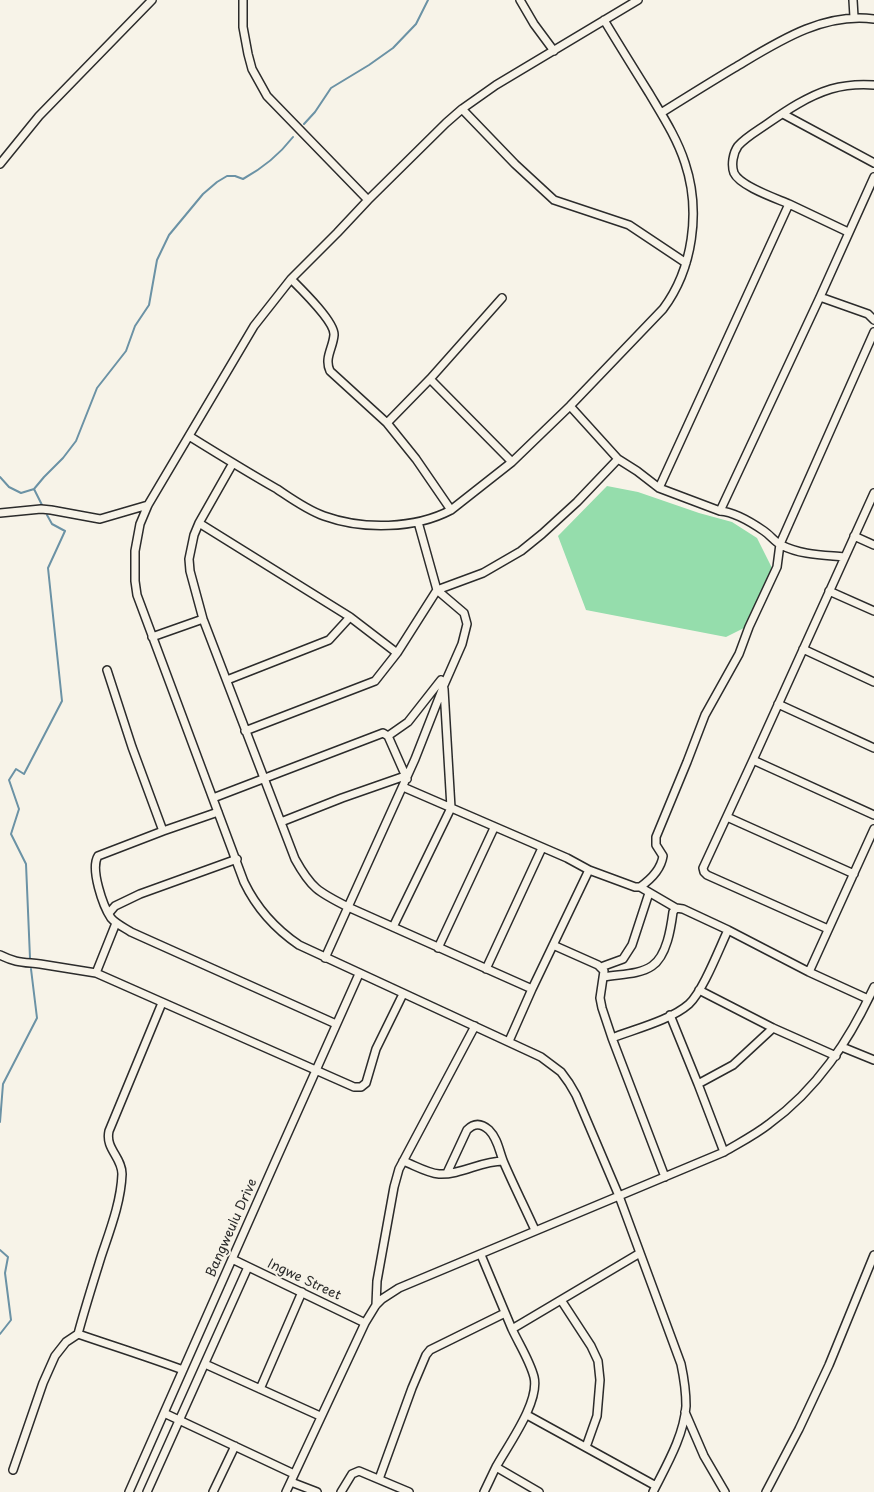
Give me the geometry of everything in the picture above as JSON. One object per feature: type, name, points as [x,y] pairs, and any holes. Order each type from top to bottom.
[{"type":"street","points":[[0,164],[39,116],[152,0]]},
{"type":"street","points":[[243,0],[243,27],[245,41],[252,68],[262,86],[278,108],[368,200]]},
{"type":"street","points":[[520,0],[534,24],[554,51]]},
{"type":"street","points":[[527,1415],[586,1447],[654,1489],[676,1444],[684,1421],[685,1392],[681,1364],[619,1196],[584,1113],[569,1083],[561,1072],[541,1057],[509,1041],[402,994],[299,945],[286,936],[266,918],[250,895],[152,637],[137,595],[134,564],[140,524],[148,505],[254,326],[291,279],[368,200],[462,109],[496,85],[638,0]]},
{"type":"street","points":[[853,0],[854,17]]},
{"type":"street","points":[[661,113],[786,38],[813,26],[854,17],[874,19]]},
{"type":"street","points":[[189,436],[313,511],[333,519],[373,525],[401,524],[434,518],[451,510],[512,462],[570,406],[663,309],[676,288],[686,264],[692,230],[691,188],[686,164],[681,152],[661,113],[604,20]]},
{"type":"street","points":[[848,232],[738,179],[732,164],[733,156],[737,147],[748,137],[806,100],[831,89],[854,85],[874,85]]},
{"type":"street","points":[[462,109],[515,164],[554,200],[629,226],[686,264]]},
{"type":"street","points":[[783,114],[874,163]]},
{"type":"street","points":[[720,511],[820,297],[874,177]]},
{"type":"street","points":[[659,488],[789,204]]},
{"type":"street","points":[[291,279],[323,313],[334,330],[334,337],[327,364],[330,371],[387,423],[416,459],[451,510]]},
{"type":"street","points":[[820,297],[868,314],[874,320]]},
{"type":"street","points":[[387,423],[430,379],[502,298]]},
{"type":"street","points":[[640,887],[662,862],[663,856],[656,845],[656,837],[705,715],[739,654],[749,627],[776,567],[780,544],[874,332]]},
{"type":"street","points":[[430,379],[512,462]]},
{"type":"street","points":[[570,406],[618,459],[659,488],[720,511],[729,512],[764,531],[780,544],[804,553],[844,557]]},
{"type":"street","points":[[245,730],[375,681],[396,653],[437,590],[483,573],[521,551],[577,502],[618,459]]},
{"type":"street","points":[[233,463],[199,523],[191,547],[189,559],[193,585],[203,619],[295,859],[308,880],[322,893],[348,907],[532,989]]},
{"type":"street","points":[[828,929],[707,874],[704,872],[703,868],[753,760],[802,648],[874,493]]},
{"type":"street","points":[[0,513],[51,510],[100,519],[148,505]]},
{"type":"street","points":[[325,958],[403,787],[442,682],[462,644],[467,624],[464,613],[437,590],[418,522]]},
{"type":"street","points":[[199,523],[350,617],[396,653]]},
{"type":"street","points":[[854,536],[874,545]]},
{"type":"street","points":[[829,591],[874,611]]},
{"type":"street","points":[[227,680],[329,640],[350,617]]},
{"type":"street","points":[[152,637],[203,619]]},
{"type":"street","points":[[802,648],[874,682]]},
{"type":"street","points":[[107,670],[132,747],[163,830]]},
{"type":"street","points":[[388,736],[408,722],[442,682]]},
{"type":"street","points":[[393,927],[451,808],[442,682]]},
{"type":"street","points":[[778,704],[874,748]]},
{"type":"street","points":[[213,798],[383,733],[388,736],[406,777]]},
{"type":"street","points":[[753,760],[874,815]]},
{"type":"street","points":[[281,822],[406,777]]},
{"type":"street","points":[[403,787],[494,828],[567,858],[589,870],[635,887],[640,887],[676,908],[683,909],[728,930],[809,972],[868,1000]]},
{"type":"street","points":[[218,812],[163,830],[98,856],[95,864],[99,889],[111,917],[131,932],[336,1024]]},
{"type":"street","points":[[727,817],[854,874]]},
{"type":"street","points":[[438,948],[494,828]]},
{"type":"street","points":[[809,972],[874,829]]},
{"type":"street","points":[[486,969],[542,848]]},
{"type":"street","points":[[109,913],[115,906],[140,894],[236,859]]},
{"type":"street","points":[[509,1041],[532,989],[589,870]]},
{"type":"street","points":[[601,967],[623,959],[632,945],[649,893]]},
{"type":"street","points":[[604,977],[636,972],[654,965],[667,942],[673,912],[676,908]]},
{"type":"street","points":[[96,973],[116,922]]},
{"type":"street","points":[[612,1038],[670,1015],[689,1003],[700,990],[728,930]]},
{"type":"street","points":[[553,945],[601,967],[604,971],[604,977],[600,988],[600,998],[612,1038],[665,1177]]},
{"type":"street","points":[[0,956],[22,963],[96,973],[354,1087],[361,1087],[366,1083],[376,1049],[402,994]]},
{"type":"street","name":"Bangweulu Drive","points":[[129,1492],[359,974]]},
{"type":"street","points":[[286,1492],[320,1416],[365,1323],[376,1305],[382,1299],[399,1288],[481,1255],[535,1230],[724,1152],[756,1133],[780,1116],[819,1078],[842,1047],[874,987]]},
{"type":"street","points":[[700,990],[773,1028],[836,1056]]},
{"type":"street","points":[[13,1470],[43,1383],[55,1356],[66,1342],[78,1334],[118,1203],[122,1168],[109,1146],[109,1131],[162,1003]]},
{"type":"street","points":[[670,1015],[724,1152]]},
{"type":"street","points":[[376,1305],[377,1281],[394,1187],[399,1169],[475,1026]]},
{"type":"street","points":[[698,1084],[733,1065],[773,1028]]},
{"type":"street","points":[[842,1047],[874,1060]]},
{"type":"street","points":[[448,1173],[468,1130],[472,1125],[482,1125],[493,1135],[503,1161],[535,1230]]},
{"type":"street","points":[[403,1161],[433,1173],[448,1173],[490,1162],[503,1161]]},
{"type":"street","points":[[512,1329],[640,1254]]},
{"type":"street","points":[[766,1492],[799,1429],[829,1365],[874,1254]]},
{"type":"street","points":[[481,1255],[512,1329],[535,1378],[535,1386],[527,1415],[496,1467],[484,1492]]},
{"type":"street","name":"Ingwe Street","points":[[232,1259],[365,1323]]},
{"type":"street","points":[[147,1492],[206,1364],[248,1267]]},
{"type":"street","points":[[260,1388],[302,1292]]},
{"type":"street","points":[[561,1300],[591,1346],[598,1361],[600,1380],[597,1416],[586,1447]]},
{"type":"street","points":[[379,1478],[412,1388],[430,1350],[505,1313]]},
{"type":"street","points":[[78,1334],[138,1353],[183,1370]]},
{"type":"street","points":[[206,1364],[320,1416]]},
{"type":"street","points":[[685,1412],[704,1456],[725,1492]]},
{"type":"street","points":[[164,1413],[294,1474]]},
{"type":"street","points":[[213,1492],[235,1446]]},
{"type":"street","points":[[496,1467],[539,1492]]},
{"type":"street","points":[[341,1492],[352,1474],[355,1472],[363,1472],[409,1492]]},
{"type":"street","points":[[290,1482],[317,1492]]},
{"type":"green space","points":[[607,486],[638,492],[699,513],[732,522],[757,538],[773,570],[746,627],[726,637],[586,610],[558,536]]},
{"type":"waterway","points":[[304,124],[315,112],[331,88],[369,65],[393,48],[416,24],[428,0]]},
{"type":"waterway","points":[[42,505],[34,489],[63,458],[76,441],[97,388],[126,351],[135,326],[149,305],[157,260],[169,235],[203,194],[217,182],[227,176],[235,176],[243,179],[250,175],[264,166],[288,144],[293,137]]},
{"type":"waterway","points":[[0,477],[9,487],[21,493],[34,489]]},
{"type":"waterway","points":[[30,958],[26,864],[11,834],[19,809],[9,780],[16,769],[24,774],[62,701],[48,568],[65,531],[52,524],[47,515]]},
{"type":"waterway","points":[[0,1122],[3,1084],[37,1018],[31,969]]},
{"type":"waterway","points":[[0,1250],[8,1257],[5,1273],[11,1320],[0,1334]]}]
